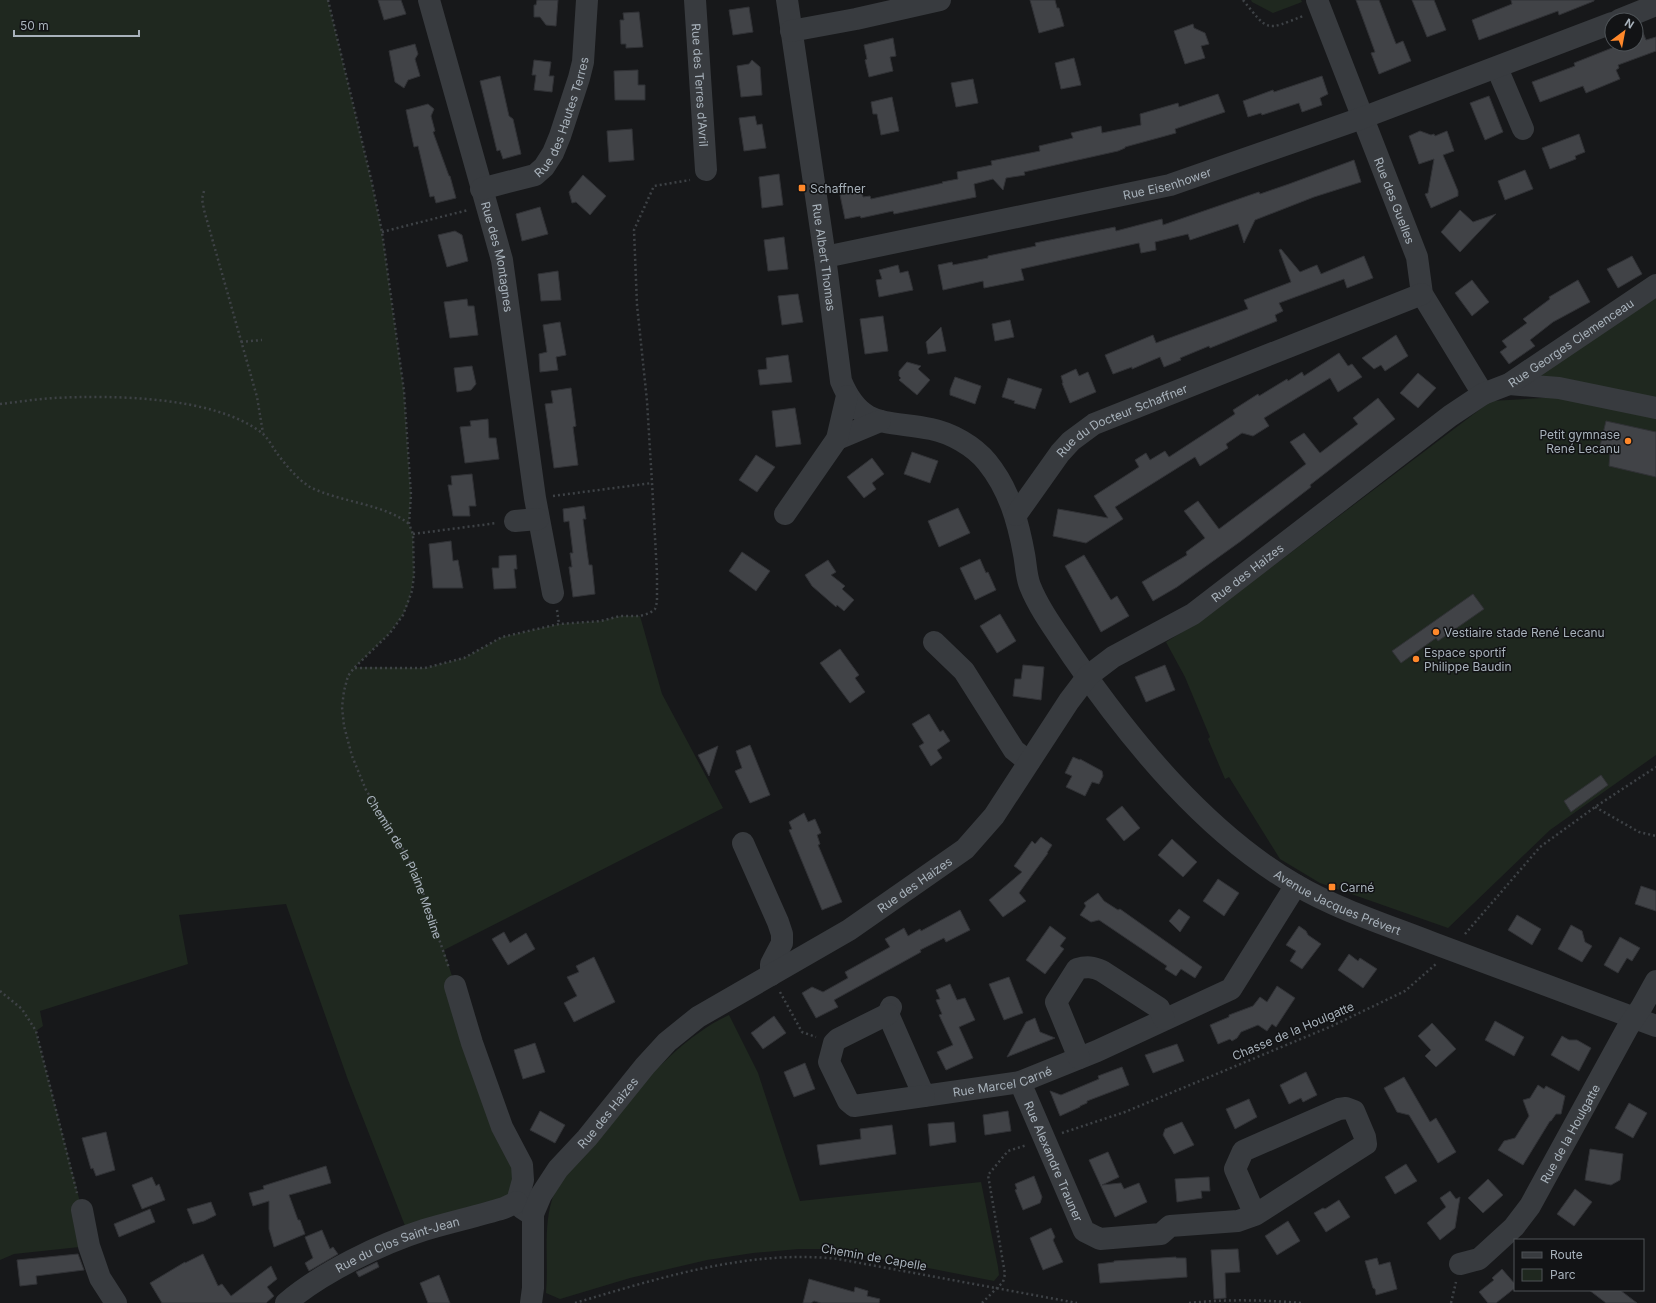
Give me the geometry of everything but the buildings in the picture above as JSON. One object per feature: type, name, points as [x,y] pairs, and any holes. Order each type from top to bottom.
[{"type":"street","name":"Rue des Montagnes","points":[[430,0],[502,260],[537,508],[554,594]]},
{"type":"street","name":"Rue des Hautes Terres","points":[[484,197],[535,175],[544,167],[553,153],[579,78],[582,62],[587,0]]},
{"type":"street","name":"Rue des Terres d'Avril","points":[[695,0],[706,170]]},
{"type":"street","name":"Rue Albert Thomas","points":[[787,0],[825,257],[841,381],[847,396],[854,406],[864,414],[880,421],[890,424],[934,429],[967,445],[986,461],[1002,483],[1016,515]]},
{"type":"street","points":[[791,31],[856,19],[940,0]]},
{"type":"street","name":"Rue des Guelles","points":[[1319,5],[1417,257],[1422,294],[1483,394]]},
{"type":"street","points":[[1640,12],[1656,6]]},
{"type":"street","name":"Rue Eisenhower","points":[[825,257],[1170,184],[1362,118],[1604,26]]},
{"type":"street","points":[[1497,68],[1523,129]]},
{"type":"street","name":"Rue Georges Clemenceau","points":[[1483,394],[1509,384],[1656,285]]},
{"type":"street","name":"Rue du Docteur Schaffner","points":[[1016,515],[1060,453],[1072,441],[1094,424],[1422,294]]},
{"type":"street","points":[[1509,384],[1559,388],[1656,408]]},
{"type":"street","name":"Rue des Haizes","points":[[532,1302],[525,1208],[541,1195],[555,1172],[587,1138],[645,1066],[667,1042],[698,1017],[849,930],[965,849],[994,816],[1079,687],[1088,676],[1114,657],[1193,614],[1450,416],[1483,394]]},
{"type":"street","points":[[785,514],[837,439],[847,396]]},
{"type":"street","points":[[837,439],[880,421]]},
{"type":"street","points":[[506,522],[537,508]]},
{"type":"street","points":[[1016,515],[1029,584],[1045,614],[1088,676]]},
{"type":"street","points":[[934,642],[964,671],[1014,750],[1029,762]]},
{"type":"street","name":"Avenue Jacques Prévert","points":[[1088,676],[1132,735],[1174,786],[1214,825],[1253,856],[1296,885],[1368,919],[1656,1026]]},
{"type":"street","points":[[743,843],[782,934],[782,943],[771,964],[771,975]]},
{"type":"street","name":"Rue Marcel Carné","points":[[834,1043],[829,1062],[848,1101],[854,1106],[1020,1082],[1078,1058],[1231,989],[1296,885]]},
{"type":"street","points":[[1078,1058],[1056,1002],[1077,969],[1086,966],[1094,967],[1102,971],[1159,1008],[1164,1019]]},
{"type":"street","name":"Rue de la Houlgatte","points":[[1460,1264],[1479,1259],[1514,1227],[1530,1206],[1628,1027],[1656,981]]},
{"type":"street","points":[[455,986],[472,1043],[500,1120],[522,1165],[525,1208]]},
{"type":"street","points":[[834,1043],[838,1038],[889,1011],[924,1096]]},
{"type":"street","name":"Rue Alexandre Trauner","points":[[1020,1082],[1084,1231],[1100,1239],[1161,1234],[1170,1226],[1238,1221],[1255,1215],[1366,1144],[1366,1137],[1354,1111],[1346,1108],[1339,1109],[1243,1151],[1235,1169],[1255,1215]]},
{"type":"street","name":"Rue du Clos Saint-Jean","points":[[286,1303],[315,1282],[376,1250],[423,1230],[504,1208],[525,1208]]},
{"type":"street","points":[[82,1210],[89,1246],[100,1278],[116,1303]]},
{"type":"path","points":[[328,0],[372,183],[382,232],[404,391],[411,495],[409,524]]},
{"type":"path","points":[[1243,0],[1262,24],[1274,28],[1319,5]]},
{"type":"path","points":[[354,668],[425,668],[464,658],[502,637],[559,624],[601,621],[620,616],[650,613],[655,609],[657,602],[652,483],[647,401],[637,305],[634,230],[654,186],[693,179],[706,170]]},
{"type":"path","points":[[204,191],[202,199],[204,210],[257,397],[263,434]]},
{"type":"path","points":[[382,232],[484,197]]},
{"type":"path","points":[[241,342],[262,340]]},
{"type":"path","points":[[0,404],[52,398],[124,397],[183,403],[216,411],[243,421],[263,434],[286,463],[309,486],[337,497],[398,515],[409,524]]},
{"type":"path","points":[[537,508],[652,483]]},
{"type":"path","points":[[413,534],[506,522]]},
{"type":"path","name":"Chemin de la Plaine Mesline","points":[[409,524],[413,534],[414,575],[409,602],[403,615],[390,633],[354,668],[348,676],[342,707],[344,726],[352,756],[366,790],[403,849],[418,878],[455,986]]},
{"type":"path","name":"Chasse de la Houlgatte","points":[[996,1288],[1003,1282],[1005,1266],[988,1175],[1008,1151],[1125,1112],[1332,1026],[1405,991],[1451,950],[1540,847],[1595,807],[1656,767]]},
{"type":"path","points":[[1595,807],[1639,832],[1656,836]]},
{"type":"path","points":[[0,992],[22,1009],[36,1031],[82,1210]]},
{"type":"path","points":[[787,1005],[802,1032],[834,1043]]},
{"type":"path","name":"Chemin de Capelle","points":[[575,1303],[650,1281],[704,1268],[797,1256],[838,1259],[1078,1303]]},
{"type":"path","points":[[982,1303],[996,1288]]},
{"type":"path","points":[[1189,1303],[1204,1301],[1275,1301],[1302,1303]]},
{"type":"green space","points":[[0,0],[328,0],[372,183],[382,232],[404,391],[411,495],[409,524],[413,534],[414,575],[409,602],[403,615],[390,633],[355,667],[425,668],[464,658],[502,637],[559,624],[601,621],[620,616],[640,616],[662,694],[723,808],[444,950],[455,986],[522,1165],[517,1202],[409,1236],[348,1080],[286,904],[179,915],[188,964],[40,1011],[43,1026],[36,1031],[82,1210],[89,1246],[14,1254],[0,1260]]},
{"type":"green space","points":[[1251,0],[1301,0],[1302,2],[1273,13],[1252,2]]},
{"type":"green space","points":[[1656,296],[1656,403],[1534,379]]},
{"type":"green space","name":"Espace sportif Philippe Baudin","points":[[1558,397],[1656,418],[1656,755],[1550,830],[1448,928],[1320,883],[1280,859],[1229,777],[1225,779],[1208,739],[1210,737],[1185,677],[1166,642],[1203,619],[1491,401]]},
{"type":"green space","points":[[729,1015],[758,1073],[800,1201],[981,1182],[998,1267],[999,1275],[994,1281],[832,1249],[799,1249],[753,1253],[707,1260],[630,1278],[560,1299],[546,1293],[548,1218],[550,1206],[557,1187],[572,1167],[630,1099],[670,1056],[707,1027]]},
{"type":"place","name":"Schaffner","points":[[802,188]]},
{"type":"place","name":"Petit gymnase René Lecanu","points":[[1628,441]]},
{"type":"place","name":"Vestiaire stade René Lecanu","points":[[1436,632]]},
{"type":"place","name":"Espace sportif Philippe Baudin","points":[[1416,659]]},
{"type":"place","name":"Carné","points":[[1332,887]]}]
